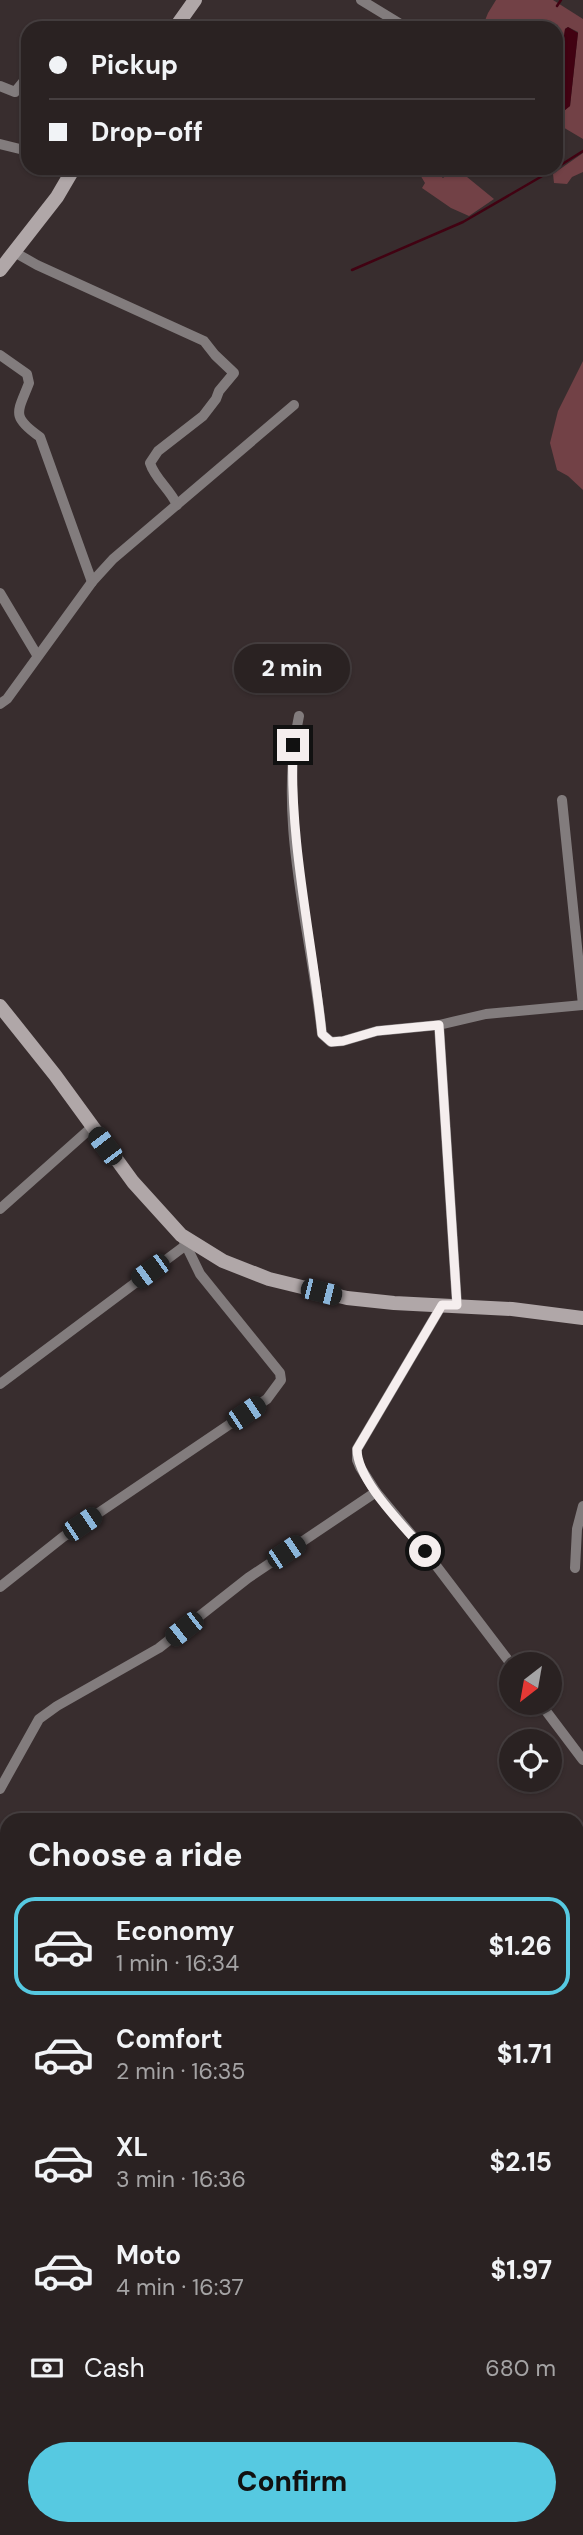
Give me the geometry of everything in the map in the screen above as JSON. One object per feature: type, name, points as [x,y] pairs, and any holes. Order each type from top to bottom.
[{"type":"street","points":[[181,21],[195,0]]},
{"type":"street","points":[[361,0],[396,21]]},
{"type":"street","points":[[0,86],[15,92],[21,85]]},
{"type":"street","points":[[0,144],[21,149]]},
{"type":"street","points":[[0,270],[57,197],[70,175]]},
{"type":"street","points":[[14,252],[204,341],[234,373],[203,416],[159,451],[150,463],[153,473],[173,494],[177,505]]},
{"type":"street","points":[[0,355],[27,374],[29,383],[17,409],[18,415],[26,427],[40,437],[92,582]]},
{"type":"street","points":[[0,704],[7,699],[37,654],[113,559],[294,405]]},
{"type":"street","points":[[0,593],[37,654]]},
{"type":"street","points":[[299,716],[293,745],[291,783],[295,838],[322,1034],[331,1042],[377,1031],[439,1025],[486,1014],[583,1005],[562,800]]},
{"type":"street","points":[[0,1006],[55,1075],[91,1128],[133,1182],[183,1240],[200,1274],[280,1373],[281,1380],[267,1399],[63,1537],[0,1587]]},
{"type":"street","points":[[439,1025],[457,1305]]},
{"type":"street","points":[[0,1209],[91,1128]]},
{"type":"street","points":[[183,1240],[223,1261],[270,1279],[346,1298],[457,1305],[583,1318]]},
{"type":"street","points":[[0,1384],[183,1240]]},
{"type":"street","points":[[442,1305],[357,1449],[357,1460],[376,1492],[502,1652]]},
{"type":"street","points":[[0,1789],[39,1719],[159,1648],[248,1578],[376,1492]]},
{"type":"street","points":[[575,1568],[577,1529],[583,1506]]},
{"type":"street","points":[[549,1715],[583,1760]]},
{"type":"shaded area","points":[[496,0],[553,0],[583,19],[583,139],[563,127],[563,109],[570,106],[578,32],[568,27],[565,29],[563,44],[563,21],[485,21]]},
{"type":"shaded area","points":[[568,27],[578,33],[570,106],[565,110],[563,44],[565,29]]},
{"type":"shaded area","points":[[583,153],[583,172],[572,177],[567,184],[554,183],[553,175],[563,175],[563,167]]},
{"type":"shaded area","points":[[420,175],[439,175],[443,178],[447,175],[465,175],[494,199],[469,216],[451,208],[422,188],[425,183]]},
{"type":"shaded area","points":[[583,361],[583,490],[557,470],[550,443],[558,411]]},
{"type":"waterway","points":[[557,6],[561,0]]},
{"type":"waterway","points":[[563,164],[583,151]]},
{"type":"waterway","points":[[352,270],[463,222],[544,175]]},
{"type":"route","points":[[293,745],[291,783],[299,876],[324,1038],[331,1042],[343,1041],[377,1031],[439,1025],[457,1305],[442,1305],[357,1449],[360,1467],[376,1492],[425,1551]]}]
